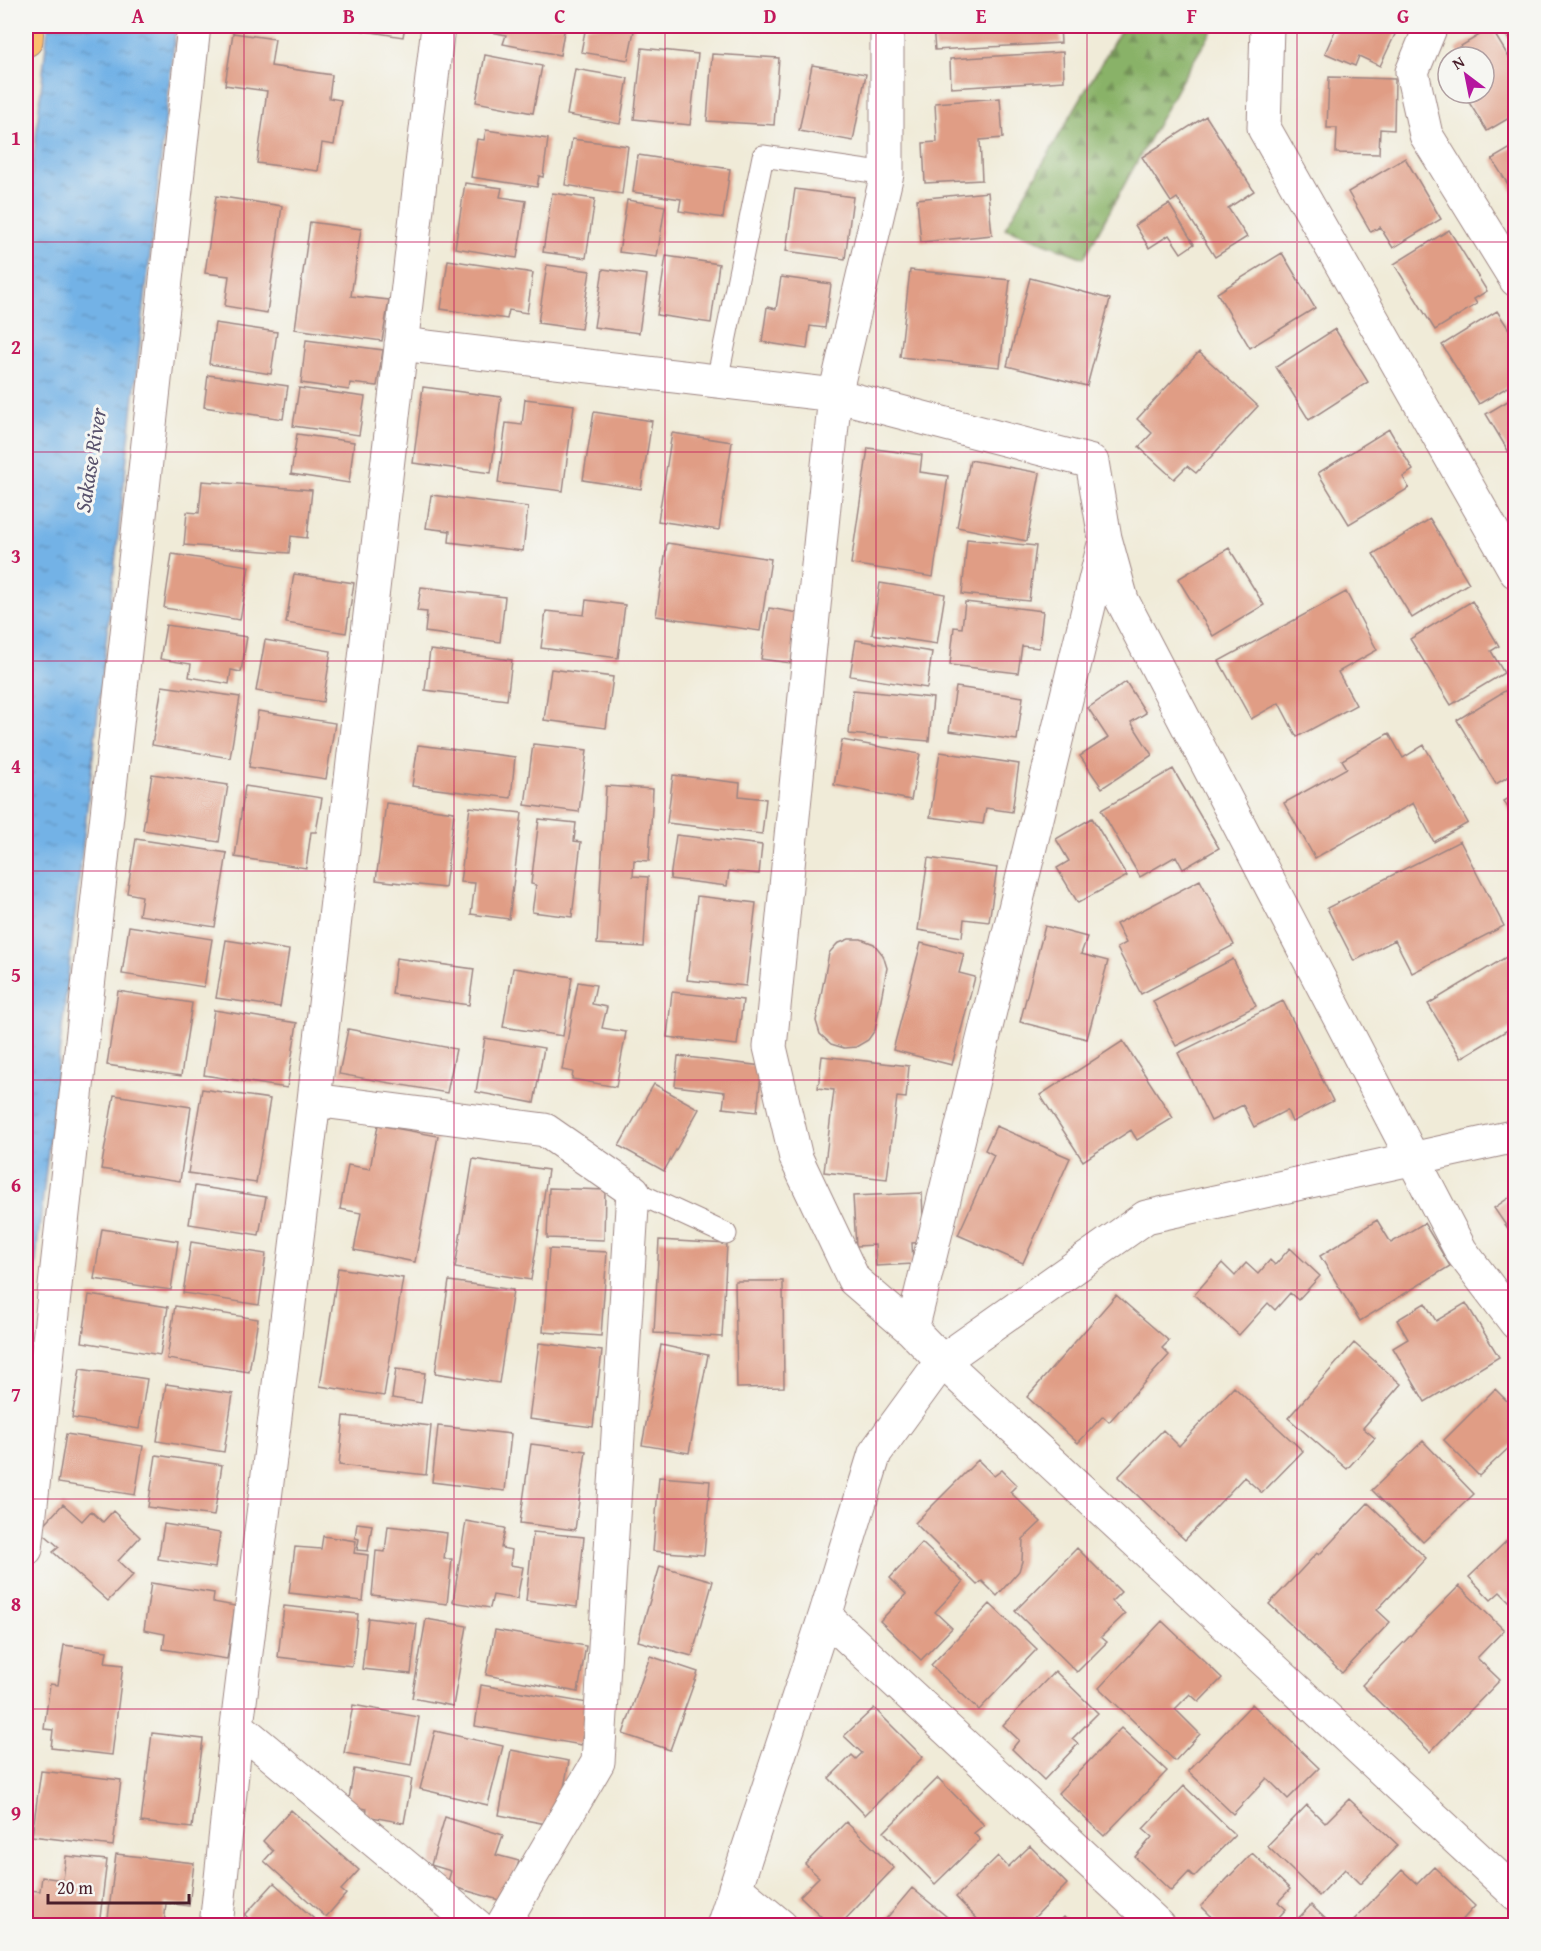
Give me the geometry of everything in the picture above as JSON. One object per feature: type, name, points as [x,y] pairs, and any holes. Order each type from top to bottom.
[{"type":"main road","points":[[26,40],[27,26]]},
{"type":"street","points":[[26,1548],[195,26]]},
{"type":"street","points":[[216,1926],[237,1726],[314,1100],[438,26]]},
{"type":"street","points":[[887,26],[887,174],[835,395],[770,1047],[796,1158],[854,1280],[912,1330],[942,1361],[1515,1894]]},
{"type":"street","points":[[1268,26],[1264,128],[1512,556]]},
{"type":"street","points":[[1431,26],[1412,72],[1426,135],[1515,280]]},
{"type":"street","points":[[401,344],[835,395],[1092,462],[1105,538],[1122,600],[1461,1251],[1515,1323]]},
{"type":"street","points":[[912,1330],[1105,538]]},
{"type":"street","points":[[314,1100],[545,1130],[633,1191],[598,1762],[502,1926]]},
{"type":"street","points":[[723,1926],[825,1616],[875,1454],[942,1361],[1146,1217],[1515,1136]]},
{"type":"street","points":[[825,1616],[1159,1926]]},
{"type":"street","points":[[237,1726],[477,1926]]},
{"type":"street","points":[[735,1888],[781,1926]]},
{"type":"lane","points":[[717,381],[763,156],[887,174]]},
{"type":"lane","points":[[633,1191],[726,1234]]},
{"type":"green space","points":[[1123,26],[1215,26],[1183,78],[1084,258],[1005,228]]},
{"type":"water","name":"Sakase River","points":[[48,26],[176,26],[26,1346],[26,226]]},
{"type":"building","points":[[333,26],[405,26],[403,37]]},
{"type":"building","points":[[477,26],[565,26],[560,55],[503,44],[506,35],[477,29]]},
{"type":"building","points":[[586,26],[635,26],[628,60],[581,52]]},
{"type":"building","points":[[933,26],[1060,26],[1061,43],[935,50]]},
{"type":"building","points":[[1337,26],[1399,26],[1380,66],[1359,56],[1355,66],[1325,53]]},
{"type":"building","points":[[1500,26],[1516,26],[1516,50]]},
{"type":"building","points":[[1491,28],[1516,69],[1516,114],[1487,131],[1471,105],[1496,105],[1496,45],[1463,45]]},
{"type":"building","points":[[233,33],[275,39],[271,66],[332,75],[329,98],[341,100],[334,145],[322,143],[318,171],[257,163],[267,91],[225,85]]},
{"type":"building","points":[[642,48],[698,54],[690,125],[634,119]]},
{"type":"building","points":[[1063,52],[1064,81],[951,88],[950,59]]},
{"type":"building","points":[[712,54],[779,58],[774,125],[707,121]]},
{"type":"building","points":[[485,55],[542,66],[533,113],[476,102]]},
{"type":"building","points":[[812,65],[866,74],[853,141],[799,131]]},
{"type":"building","points":[[575,69],[628,78],[620,124],[567,115]]},
{"type":"building","points":[[1329,77],[1395,79],[1394,130],[1380,129],[1379,154],[1336,153],[1337,128],[1327,128]]},
{"type":"building","points":[[1000,98],[1003,138],[980,140],[982,180],[925,183],[923,143],[937,142],[935,103]]},
{"type":"building","points":[[1206,116],[1254,191],[1228,208],[1247,237],[1215,257],[1177,198],[1171,202],[1142,157]]},
{"type":"building","points":[[486,130],[548,139],[543,177],[539,176],[537,187],[471,177],[477,139],[484,140]]},
{"type":"building","points":[[572,139],[628,146],[622,194],[565,185]]},
{"type":"building","points":[[1516,145],[1516,197],[1492,159]]},
{"type":"building","points":[[638,155],[730,169],[723,218],[679,211],[681,199],[633,192]]},
{"type":"building","points":[[1405,158],[1441,219],[1393,248],[1380,227],[1371,232],[1348,192]]},
{"type":"building","points":[[465,183],[502,188],[500,197],[526,201],[517,258],[455,248]]},
{"type":"building","points":[[795,189],[853,197],[845,259],[786,251]]},
{"type":"building","points":[[988,192],[992,235],[921,242],[917,199]]},
{"type":"building","points":[[552,193],[595,199],[586,258],[543,252]]},
{"type":"building","points":[[216,196],[282,206],[267,313],[225,306],[229,276],[205,273]]},
{"type":"building","points":[[627,200],[665,206],[657,257],[619,252]]},
{"type":"building","points":[[1169,204],[1194,244],[1181,253],[1169,235],[1149,248],[1135,225]]},
{"type":"building","points":[[310,222],[361,229],[351,296],[389,300],[382,341],[295,329]]},
{"type":"building","points":[[1449,230],[1487,291],[1474,299],[1477,304],[1435,330],[1394,264]]},
{"type":"building","points":[[1282,253],[1315,308],[1250,348],[1217,293]]},
{"type":"building","points":[[666,256],[719,264],[711,323],[657,315]]},
{"type":"building","points":[[448,260],[533,273],[527,313],[509,310],[507,319],[441,309]]},
{"type":"building","points":[[547,265],[590,271],[581,329],[538,323]]},
{"type":"building","points":[[603,269],[647,275],[639,333],[594,327]]},
{"type":"building","points":[[910,270],[1010,280],[1000,367],[900,357]]},
{"type":"building","points":[[781,277],[831,284],[825,328],[810,326],[807,349],[762,342],[767,307],[776,309]]},
{"type":"building","points":[[1030,278],[1110,299],[1087,386],[1007,366]]},
{"type":"building","points":[[1497,311],[1516,340],[1516,382],[1479,404],[1442,345]]},
{"type":"building","points":[[215,323],[277,332],[271,374],[209,364]]},
{"type":"building","points":[[1335,329],[1368,382],[1309,420],[1276,367]]},
{"type":"building","points":[[306,340],[383,350],[377,386],[350,383],[349,390],[301,383]]},
{"type":"building","points":[[1199,352],[1258,406],[1196,473],[1187,466],[1174,479],[1139,447],[1152,433],[1137,419]]},
{"type":"building","points":[[208,375],[288,386],[283,419],[204,407]]},
{"type":"building","points":[[423,387],[501,397],[491,473],[413,463]]},
{"type":"building","points":[[299,388],[365,397],[359,435],[293,426]]},
{"type":"building","points":[[1516,396],[1516,464],[1486,414]]},
{"type":"building","points":[[525,399],[574,405],[563,491],[498,483],[506,423],[522,425]]},
{"type":"building","points":[[594,412],[652,421],[641,489],[583,480]]},
{"type":"building","points":[[1389,429],[1413,470],[1403,477],[1409,488],[1349,524],[1318,473]]},
{"type":"building","points":[[672,433],[732,442],[719,530],[658,521]]},
{"type":"building","points":[[297,434],[354,442],[349,483],[291,474]]},
{"type":"building","points":[[868,448],[922,455],[920,472],[948,476],[933,577],[851,564]]},
{"type":"building","points":[[970,460],[1040,473],[1027,541],[957,527]]},
{"type":"building","points":[[202,481],[312,490],[307,538],[291,536],[289,553],[184,545],[187,512],[199,513]]},
{"type":"building","points":[[431,495],[528,507],[523,551],[449,542],[450,531],[426,528]]},
{"type":"building","points":[[1430,519],[1469,583],[1412,618],[1373,554]]},
{"type":"building","points":[[967,539],[1036,546],[1029,601],[962,594]]},
{"type":"building","points":[[667,543],[771,559],[760,631],[656,616]]},
{"type":"building","points":[[1229,548],[1264,605],[1213,636],[1178,579]]},
{"type":"building","points":[[172,554],[249,566],[240,620],[164,608]]},
{"type":"building","points":[[294,574],[354,583],[346,633],[286,623]]},
{"type":"building","points":[[880,583],[945,594],[937,644],[872,634]]},
{"type":"building","points":[[421,587],[505,597],[500,642],[425,632],[427,612],[417,611]]},
{"type":"building","points":[[1346,592],[1377,650],[1338,672],[1356,705],[1297,737],[1279,703],[1251,719],[1219,661]]},
{"type":"building","points":[[586,600],[625,605],[618,658],[541,648],[546,611],[584,615]]},
{"type":"building","points":[[1472,601],[1499,646],[1491,651],[1504,673],[1451,705],[1410,639]]},
{"type":"building","points":[[965,602],[1043,611],[1039,648],[1022,646],[1018,673],[950,665],[954,627],[962,628]]},
{"type":"building","points":[[769,608],[799,613],[791,663],[761,659]]},
{"type":"building","points":[[166,625],[247,637],[241,672],[231,670],[229,684],[189,677],[191,664],[160,659]]},
{"type":"building","points":[[265,640],[331,651],[323,702],[256,691]]},
{"type":"building","points":[[856,640],[932,652],[927,688],[850,676]]},
{"type":"building","points":[[430,650],[512,660],[507,700],[425,690]]},
{"type":"building","points":[[551,669],[613,677],[606,728],[544,720]]},
{"type":"building","points":[[1126,682],[1146,713],[1131,722],[1152,755],[1102,788],[1080,756],[1108,738],[1088,708]]},
{"type":"building","points":[[1516,684],[1516,772],[1496,784],[1457,720]]},
{"type":"building","points":[[162,686],[240,697],[230,758],[152,745]]},
{"type":"building","points":[[956,687],[1023,697],[1017,740],[949,731]]},
{"type":"building","points":[[853,690],[933,698],[929,741],[849,734]]},
{"type":"building","points":[[258,711],[335,723],[326,779],[249,767]]},
{"type":"building","points":[[1389,733],[1403,758],[1424,745],[1468,823],[1434,842],[1413,803],[1315,858],[1284,803],[1347,768],[1342,760]]},
{"type":"building","points":[[842,740],[920,754],[911,800],[834,785]]},
{"type":"building","points":[[533,744],[587,750],[579,812],[525,805]]},
{"type":"building","points":[[418,745],[515,757],[511,798],[412,786]]},
{"type":"building","points":[[940,752],[1019,764],[1012,812],[986,808],[983,824],[930,817]]},
{"type":"building","points":[[1173,769],[1219,848],[1183,869],[1176,856],[1140,877],[1101,810]]},
{"type":"building","points":[[152,774],[228,785],[219,842],[143,830]]},
{"type":"building","points":[[673,775],[740,783],[739,796],[766,799],[762,834],[667,823]]},
{"type":"building","points":[[245,786],[322,798],[316,832],[311,832],[306,868],[235,857]]},
{"type":"building","points":[[606,786],[653,789],[649,861],[634,860],[633,876],[648,877],[644,947],[597,944]]},
{"type":"building","points":[[1516,794],[1516,821],[1504,801]]},
{"type":"building","points":[[386,803],[454,812],[445,888],[376,880]]},
{"type":"building","points":[[470,807],[522,813],[509,919],[471,914],[475,883],[460,882]]},
{"type":"building","points":[[1092,818],[1127,876],[1078,903],[1057,868],[1069,861],[1056,839]]},
{"type":"building","points":[[539,819],[576,823],[574,841],[581,842],[572,917],[532,912],[536,885],[531,884]]},
{"type":"building","points":[[676,835],[762,845],[759,874],[729,871],[727,886],[670,879]]},
{"type":"building","points":[[136,839],[227,853],[215,927],[139,915],[142,896],[127,893]]},
{"type":"building","points":[[1460,841],[1504,926],[1412,973],[1395,940],[1354,961],[1327,908]]},
{"type":"building","points":[[928,858],[997,868],[989,922],[964,919],[962,937],[918,930]]},
{"type":"building","points":[[1200,880],[1234,945],[1141,994],[1117,948],[1126,943],[1116,924]]},
{"type":"building","points":[[697,896],[756,903],[746,986],[687,980]]},
{"type":"building","points":[[129,926],[212,939],[204,987],[122,974]]},
{"type":"building","points":[[1045,926],[1087,937],[1081,954],[1108,961],[1087,1039],[1020,1022]]},
{"type":"building","points":[[849,939],[861,939],[874,944],[883,955],[887,968],[875,1030],[868,1040],[856,1047],[844,1048],[831,1044],[820,1034],[816,1021],[829,953],[837,944]]},
{"type":"building","points":[[226,940],[289,950],[280,1007],[216,998]]},
{"type":"building","points":[[921,943],[964,954],[959,973],[975,977],[952,1065],[893,1050]]},
{"type":"building","points":[[1516,951],[1516,1025],[1461,1058],[1428,1004]]},
{"type":"building","points":[[396,958],[474,969],[469,1005],[392,994]]},
{"type":"building","points":[[1233,959],[1256,1006],[1176,1046],[1153,1001]]},
{"type":"building","points":[[513,968],[572,977],[563,1036],[503,1027]]},
{"type":"building","points":[[578,982],[596,985],[592,1004],[607,1007],[602,1028],[626,1032],[616,1087],[572,1079],[573,1072],[562,1070]]},
{"type":"building","points":[[118,991],[192,1003],[181,1076],[107,1065]]},
{"type":"building","points":[[672,992],[743,1000],[737,1045],[667,1037]]},
{"type":"building","points":[[1283,1001],[1333,1101],[1292,1122],[1287,1110],[1254,1127],[1243,1105],[1211,1121],[1178,1053]]},
{"type":"building","points":[[214,1010],[297,1023],[287,1088],[204,1075]]},
{"type":"building","points":[[348,1029],[456,1049],[447,1093],[339,1074]]},
{"type":"building","points":[[485,1038],[544,1048],[534,1103],[476,1092]]},
{"type":"building","points":[[1123,1041],[1173,1118],[1137,1140],[1131,1130],[1083,1161],[1040,1095]]},
{"type":"building","points":[[678,1056],[762,1066],[757,1112],[723,1108],[725,1092],[675,1086]]},
{"type":"building","points":[[822,1056],[909,1066],[906,1098],[897,1097],[887,1179],[824,1172],[834,1090],[818,1088]]},
{"type":"building","points":[[654,1084],[699,1109],[664,1171],[619,1146]]},
{"type":"building","points":[[202,1089],[270,1099],[256,1183],[188,1173]]},
{"type":"building","points":[[114,1095],[191,1107],[180,1181],[101,1169]]},
{"type":"building","points":[[378,1125],[438,1136],[415,1262],[354,1250],[361,1213],[340,1209],[348,1165],[370,1169]]},
{"type":"building","points":[[996,1126],[1070,1158],[1023,1263],[958,1235],[994,1155],[985,1150]]},
{"type":"building","points":[[473,1159],[548,1170],[531,1280],[455,1268]]},
{"type":"building","points":[[195,1186],[266,1197],[259,1235],[189,1224]]},
{"type":"building","points":[[549,1188],[605,1190],[604,1240],[547,1238]]},
{"type":"building","points":[[922,1193],[924,1242],[912,1243],[913,1264],[876,1266],[875,1245],[856,1246],[853,1196]]},
{"type":"building","points":[[1516,1193],[1516,1229],[1511,1233],[1494,1208]]},
{"type":"building","points":[[1377,1220],[1391,1243],[1424,1223],[1450,1266],[1360,1321],[1320,1256]]},
{"type":"building","points":[[102,1229],[178,1241],[171,1290],[94,1279]]},
{"type":"building","points":[[659,1240],[727,1244],[722,1337],[654,1333]]},
{"type":"building","points":[[191,1242],[266,1254],[259,1305],[183,1293]]},
{"type":"building","points":[[1290,1248],[1320,1276],[1298,1300],[1290,1293],[1275,1310],[1268,1303],[1239,1335],[1194,1295],[1222,1263],[1235,1276],[1246,1263],[1258,1274],[1270,1260],[1275,1265]]},
{"type":"building","points":[[549,1249],[607,1252],[601,1336],[543,1332]]},
{"type":"building","points":[[338,1268],[403,1278],[384,1396],[320,1386]]},
{"type":"building","points":[[449,1281],[513,1290],[499,1383],[435,1373]]},
{"type":"building","points":[[735,1281],[783,1281],[784,1387],[737,1388]]},
{"type":"building","points":[[89,1295],[168,1307],[160,1355],[82,1342]]},
{"type":"building","points":[[1116,1295],[1169,1341],[1162,1348],[1169,1355],[1109,1422],[1103,1416],[1078,1443],[1027,1397]]},
{"type":"building","points":[[1425,1303],[1436,1321],[1466,1303],[1499,1357],[1425,1402],[1393,1348],[1408,1339],[1397,1320]]},
{"type":"building","points":[[175,1306],[258,1319],[249,1372],[167,1359]]},
{"type":"building","points":[[539,1343],[602,1351],[593,1427],[529,1419]]},
{"type":"building","points":[[1354,1343],[1401,1384],[1363,1428],[1375,1438],[1347,1469],[1288,1418]]},
{"type":"building","points":[[661,1345],[708,1355],[689,1453],[642,1445]]},
{"type":"building","points":[[80,1369],[147,1379],[139,1429],[72,1418]]},
{"type":"building","points":[[396,1369],[425,1373],[421,1403],[392,1398]]},
{"type":"building","points":[[166,1384],[233,1394],[224,1452],[157,1441]]},
{"type":"building","points":[[1234,1387],[1303,1451],[1262,1493],[1244,1477],[1185,1540],[1118,1477],[1163,1430],[1179,1446]]},
{"type":"building","points":[[1495,1389],[1516,1410],[1516,1441],[1479,1476],[1444,1440]]},
{"type":"building","points":[[344,1416],[431,1426],[426,1475],[339,1465]]},
{"type":"building","points":[[438,1426],[511,1434],[505,1491],[432,1482]]},
{"type":"building","points":[[66,1434],[143,1446],[135,1495],[58,1483]]},
{"type":"building","points":[[1423,1441],[1474,1494],[1423,1542],[1372,1490]]},
{"type":"building","points":[[531,1444],[586,1451],[575,1530],[520,1523]]},
{"type":"building","points":[[156,1455],[222,1465],[214,1516],[148,1507]]},
{"type":"building","points":[[978,1460],[994,1476],[1002,1470],[1017,1485],[1010,1492],[1041,1522],[1023,1539],[1019,1571],[997,1596],[982,1581],[977,1585],[915,1523]]},
{"type":"building","points":[[659,1477],[710,1481],[704,1555],[653,1551]]},
{"type":"building","points":[[1368,1503],[1426,1558],[1377,1610],[1390,1622],[1342,1673],[1269,1604]]},
{"type":"building","points":[[63,1504],[82,1521],[91,1511],[103,1522],[113,1511],[140,1537],[118,1561],[133,1575],[108,1601],[53,1552],[59,1547],[39,1530]]},
{"type":"building","points":[[466,1521],[505,1528],[501,1548],[512,1550],[510,1565],[523,1567],[517,1599],[493,1595],[490,1608],[453,1602]]},
{"type":"building","points":[[357,1523],[372,1525],[368,1551],[357,1550],[359,1539],[355,1538]]},
{"type":"building","points":[[164,1524],[220,1533],[215,1568],[158,1559]]},
{"type":"building","points":[[388,1526],[447,1533],[444,1559],[452,1559],[447,1604],[372,1595],[376,1551],[385,1552]]},
{"type":"building","points":[[533,1532],[584,1537],[577,1607],[526,1601]]},
{"type":"building","points":[[1516,1532],[1516,1608],[1500,1592],[1491,1600],[1469,1577]]},
{"type":"building","points":[[323,1536],[356,1541],[354,1553],[368,1555],[363,1601],[289,1593],[295,1547],[321,1549]]},
{"type":"building","points":[[922,1543],[963,1582],[935,1612],[952,1628],[921,1660],[880,1621],[906,1594],[890,1578]]},
{"type":"building","points":[[1077,1548],[1121,1592],[1112,1601],[1125,1614],[1101,1637],[1107,1642],[1077,1672],[1015,1611]]},
{"type":"building","points":[[660,1566],[713,1581],[692,1656],[638,1641]]},
{"type":"building","points":[[151,1583],[214,1593],[213,1602],[235,1606],[227,1659],[163,1649],[165,1634],[144,1630]]},
{"type":"building","points":[[1459,1586],[1504,1630],[1477,1658],[1500,1680],[1430,1752],[1362,1685]]},
{"type":"building","points":[[990,1604],[1037,1649],[979,1710],[931,1665]]},
{"type":"building","points":[[284,1606],[358,1614],[352,1666],[278,1657]]},
{"type":"building","points":[[368,1618],[417,1624],[411,1674],[362,1669]]},
{"type":"building","points":[[426,1619],[467,1626],[453,1706],[412,1698]]},
{"type":"building","points":[[1162,1621],[1222,1678],[1199,1702],[1190,1694],[1175,1709],[1200,1734],[1175,1761],[1099,1688]]},
{"type":"building","points":[[495,1630],[586,1646],[578,1692],[486,1675]]},
{"type":"building","points":[[64,1645],[107,1651],[105,1663],[123,1665],[112,1755],[51,1748],[53,1730],[44,1729],[50,1684],[58,1685]]},
{"type":"building","points":[[650,1656],[698,1672],[670,1750],[623,1734]]},
{"type":"building","points":[[1055,1671],[1098,1713],[1072,1739],[1078,1744],[1044,1780],[1012,1749],[1019,1740],[1003,1725]]},
{"type":"building","points":[[481,1685],[588,1703],[581,1745],[475,1726]]},
{"type":"building","points":[[1252,1704],[1319,1768],[1288,1799],[1267,1778],[1233,1814],[1188,1771]]},
{"type":"building","points":[[353,1705],[419,1717],[411,1765],[344,1753]]},
{"type":"building","points":[[874,1708],[923,1757],[865,1815],[829,1778],[852,1755],[856,1759],[862,1753],[844,1736]]},
{"type":"building","points":[[1121,1728],[1167,1771],[1104,1836],[1058,1793]]},
{"type":"building","points":[[435,1731],[503,1746],[488,1805],[420,1789]]},
{"type":"building","points":[[152,1733],[203,1739],[192,1828],[141,1822]]},
{"type":"building","points":[[511,1750],[569,1761],[557,1826],[499,1815]]},
{"type":"building","points":[[354,1769],[412,1779],[404,1823],[366,1816],[367,1809],[348,1805]]},
{"type":"building","points":[[41,1771],[121,1780],[113,1846],[32,1836]]},
{"type":"building","points":[[938,1778],[984,1825],[974,1833],[980,1840],[935,1884],[884,1832]]},
{"type":"building","points":[[1184,1786],[1235,1835],[1194,1877],[1189,1872],[1171,1891],[1135,1857],[1152,1837],[1143,1829]]},
{"type":"building","points":[[1349,1799],[1398,1845],[1360,1884],[1345,1869],[1319,1896],[1267,1846],[1307,1805],[1325,1823]]},
{"type":"building","points":[[291,1810],[359,1870],[341,1890],[346,1894],[326,1917],[264,1861],[273,1851],[263,1841]]},
{"type":"building","points":[[445,1817],[503,1835],[496,1855],[519,1861],[506,1902],[447,1885],[451,1871],[431,1865]]},
{"type":"building","points":[[846,1822],[894,1868],[839,1926],[831,1926],[800,1896],[819,1877],[805,1864]]},
{"type":"building","points":[[1030,1846],[1067,1884],[1026,1926],[984,1926],[956,1897],[998,1856],[1008,1867]]},
{"type":"building","points":[[1252,1853],[1290,1889],[1278,1902],[1286,1909],[1271,1926],[1221,1926],[1201,1906]]},
{"type":"building","points":[[116,1854],[194,1863],[189,1906],[166,1903],[164,1926],[107,1926]]},
{"type":"building","points":[[66,1856],[107,1860],[99,1926],[26,1926],[26,1890],[40,1891],[42,1877],[63,1880]]},
{"type":"building","points":[[1434,1867],[1475,1906],[1457,1926],[1348,1926],[1402,1870],[1417,1884]]},
{"type":"building","points":[[274,1883],[322,1926],[256,1926],[245,1915]]},
{"type":"building","points":[[912,1888],[958,1926],[880,1926]]},
{"type":"building","points":[[1311,1905],[1333,1926],[1291,1926]]},
{"type":"building","points":[[1064,1917],[1072,1926],[1055,1926]]},
{"type":"building","points":[[1101,1919],[1108,1926],[1095,1926]]}]
